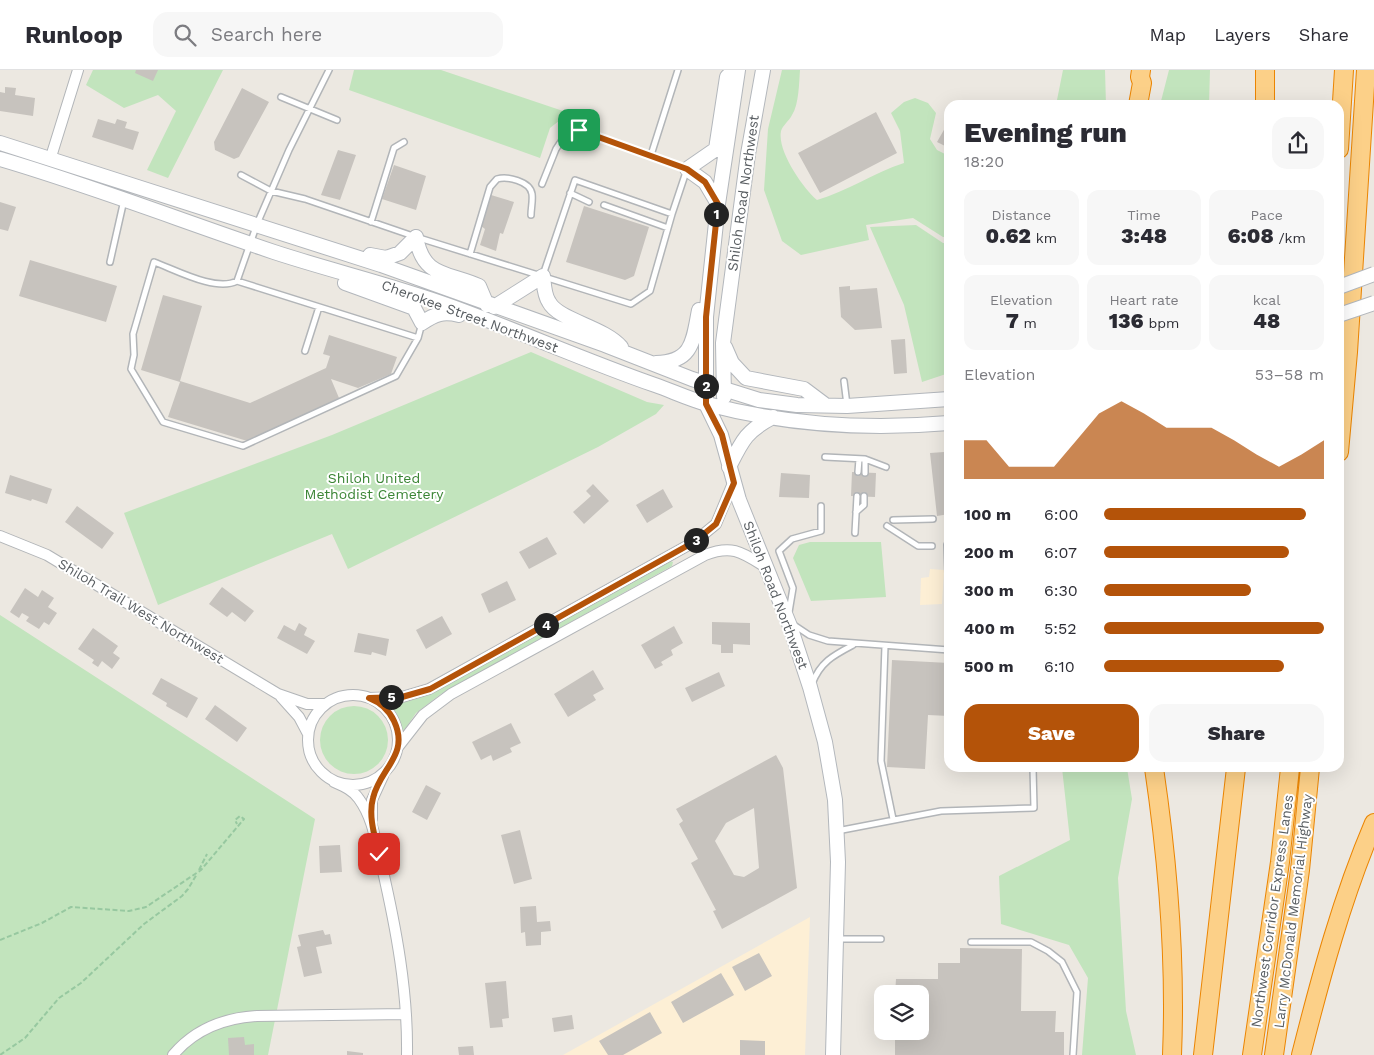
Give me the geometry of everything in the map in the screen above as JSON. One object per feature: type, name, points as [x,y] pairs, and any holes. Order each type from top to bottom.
[{"type":"highway","points":[[1265,100],[1266,70]]},
{"type":"highway","points":[[1342,100],[1344,70]]},
{"type":"highway","points":[[1344,396],[1366,70]]},
{"type":"highway","points":[[1129,100],[1132,84],[1141,74]]},
{"type":"highway","points":[[1139,100],[1142,83],[1141,74]]},
{"type":"highway","points":[[1155,772],[1171,930],[1172,1055]]},
{"type":"highway","points":[[1204,1055],[1236,772]]},
{"type":"highway","name":"Northwest Corridor Express Lanes","points":[[1252,1055],[1280,862],[1290,772]]},
{"type":"highway","name":"Larry McDonald Memorial Highway","points":[[1274,1055],[1300,870],[1310,772]]},
{"type":"highway","points":[[1302,1055],[1336,928],[1356,868],[1374,823]]},
{"type":"main road","points":[[718,204],[705,182],[687,169],[716,149],[727,77],[736,70]]},
{"type":"main road","name":"Shiloh Road Northwest","points":[[736,70],[709,287],[704,353],[706,404],[722,435],[734,483],[788,620],[810,687],[824,742],[835,800],[836,831],[833,1055]]},
{"type":"main road","name":"Shiloh Road Northwest","points":[[722,435],[724,407],[723,342],[748,154],[763,70]]},
{"type":"main road","name":"Cherokee Street Northwest","points":[[0,143],[257,224],[423,280],[706,384],[760,400],[797,405],[824,404],[847,406],[944,399]]},
{"type":"main road","name":"Cherokee Street Northwest","points":[[0,159],[65,178],[250,244],[338,273],[382,284],[496,323],[601,366],[706,404],[792,422],[872,427],[944,423]]},
{"type":"main road","points":[[416,237],[418,250],[430,269],[479,286],[491,306],[543,276],[547,300],[551,306],[558,312],[591,326],[614,340],[626,354]]},
{"type":"main road","points":[[360,260],[372,254],[386,258],[400,253],[416,237]]},
{"type":"main road","points":[[338,273],[344,283],[414,308],[422,323],[434,315],[446,312],[496,323]]},
{"type":"main road","points":[[1344,284],[1374,274]]},
{"type":"main road","points":[[652,363],[670,363],[691,347],[701,300],[709,287]]},
{"type":"main road","points":[[1344,313],[1374,303]]},
{"type":"main road","points":[[723,342],[732,363],[746,378],[804,389],[824,404]]},
{"type":"main road","points":[[729,467],[746,435],[772,417]]},
{"type":"street","points":[[50,160],[78,70]]},
{"type":"street","points":[[372,823],[358,797],[334,782],[316,767],[308,746],[308,734],[313,718],[325,704],[336,697],[349,694],[369,698],[402,697],[430,689],[694,542],[716,524],[734,483]]},
{"type":"street","name":"Shiloh Trail West Northwest","points":[[0,536],[47,555],[278,694],[307,704],[325,704]]},
{"type":"street","points":[[407,1055],[406,1014],[395,924],[372,823],[372,800],[393,761],[398,746],[423,715],[451,694],[704,555],[723,549],[733,549],[767,568]]},
{"type":"street","name":"Shiloh Trail West Northwest","points":[[278,694],[299,717],[308,734]]},
{"type":"street","points":[[369,698],[384,707],[392,718],[396,727],[398,746]]},
{"type":"street","points":[[334,782],[356,786],[368,783],[385,773]]},
{"type":"street","points":[[173,1055],[199,1032],[237,1018],[257,1016],[406,1014]]},
{"type":"lane","points":[[237,282],[257,224],[271,191],[329,70]]},
{"type":"lane","points":[[651,155],[678,70]]},
{"type":"lane","points":[[281,97],[337,120]]},
{"type":"lane","points":[[241,175],[271,191],[306,199],[416,237],[631,304],[650,291],[687,169],[579,130],[568,131],[556,149],[542,184]]},
{"type":"lane","points":[[371,222],[394,148],[404,142]]},
{"type":"lane","points":[[470,254],[490,187],[497,179],[508,178],[528,187],[532,194],[531,215]]},
{"type":"lane","points":[[543,276],[575,180],[672,214]]},
{"type":"lane","points":[[570,193],[589,202]]},
{"type":"lane","points":[[110,262],[124,200]]},
{"type":"lane","points":[[604,205],[668,228]]},
{"type":"lane","points":[[418,338],[237,282],[229,286],[218,285],[154,262],[133,334],[134,355],[131,368],[163,422],[244,446],[396,376],[418,338],[422,323]]},
{"type":"lane","points":[[305,351],[318,307]]},
{"type":"lane","points":[[844,381],[847,406]]},
{"type":"lane","points":[[825,457],[862,459],[886,467]]},
{"type":"lane","points":[[858,472],[862,459]]},
{"type":"lane","points":[[862,459],[865,473]]},
{"type":"lane","points":[[855,533],[857,496]]},
{"type":"lane","points":[[856,512],[864,505],[864,496]]},
{"type":"lane","points":[[822,506],[821,531],[792,539],[779,551],[793,588],[788,620],[798,629],[818,639],[854,644],[944,650]]},
{"type":"lane","points":[[893,520],[933,519]]},
{"type":"lane","points":[[887,526],[918,546],[932,546]]},
{"type":"lane","points":[[810,687],[818,670],[828,658],[854,644]]},
{"type":"lane","points":[[885,646],[882,761],[893,819]]},
{"type":"lane","points":[[836,831],[941,811],[1034,808],[1033,772]]},
{"type":"lane","points":[[836,939],[882,939]]},
{"type":"lane","points":[[971,942],[1031,942],[1048,951],[1062,962],[1077,992],[1073,1055]]},
{"type":"path","points":[[0,940],[71,907],[129,911],[146,908],[198,872],[244,819],[240,816],[235,820],[237,824]]},
{"type":"path","points":[[0,1054],[25,1038],[58,998],[81,983],[144,924],[182,896],[198,872],[206,854]]},
{"type":"shaded area","points":[[930,569],[944,570],[942,604],[920,605],[921,578],[929,577]]},
{"type":"shaded area","points":[[810,917],[805,1055],[563,1055]]},
{"type":"green space","points":[[93,70],[223,70],[168,178],[147,170],[176,111],[158,95],[124,108],[86,85]]},
{"type":"green space","points":[[354,70],[441,70],[569,113],[550,128],[540,158],[349,90]]},
{"type":"green space","points":[[782,70],[800,70],[796,105],[791,117],[781,131],[781,139],[783,149],[792,169],[817,200],[904,163],[900,131],[891,113],[904,102],[915,98],[928,103],[936,113],[930,139],[937,150],[944,154],[944,237],[913,218],[866,225],[869,240],[801,255],[782,241],[764,190],[768,129]]},
{"type":"green space","points":[[1063,70],[1105,70],[1106,100],[1057,100]]},
{"type":"green space","points":[[1169,70],[1210,70],[1209,100],[1161,100]]},
{"type":"green space","points":[[916,225],[944,243],[944,375],[922,382],[904,305],[870,227]]},
{"type":"green space","name":"Shiloh United Methodist Cemetery","points":[[531,352],[647,402],[664,405],[656,414],[598,447],[348,569],[332,534],[158,605],[124,513],[332,435]]},
{"type":"green space","points":[[810,542],[881,542],[886,597],[811,601],[793,558],[799,545]]},
{"type":"green space","points":[[670,561],[673,562],[672,566],[441,694],[416,713],[403,732],[397,715],[386,701],[410,700],[437,690]]},
{"type":"green space","points":[[0,615],[315,819],[268,1055],[0,1055]]},
{"type":"green space","points":[[347,706],[361,706],[373,711],[383,721],[388,733],[388,747],[383,759],[373,769],[361,774],[347,774],[335,769],[325,759],[320,747],[320,733],[325,721],[335,711]]},
{"type":"green space","points":[[1062,772],[1128,772],[1132,799],[1118,878],[1126,1011],[1136,1055],[1082,1055],[1088,978],[1069,945],[1001,924],[999,876],[1070,840]]},
{"type":"building","points":[[136,70],[158,70],[153,81],[135,73]]},
{"type":"building","points":[[5,87],[16,88],[15,95],[35,98],[33,116],[0,111],[0,92],[5,93]]},
{"type":"building","points":[[242,88],[269,102],[239,157],[234,159],[215,150],[214,142]]},
{"type":"building","points":[[876,112],[897,153],[820,193],[798,153]]},
{"type":"building","points":[[98,119],[115,124],[117,119],[127,122],[125,128],[139,132],[133,150],[92,137]]},
{"type":"building","points":[[944,130],[944,146],[937,142]]},
{"type":"building","points":[[338,150],[356,155],[340,200],[321,195]]},
{"type":"building","points":[[394,165],[426,176],[416,210],[382,199]]},
{"type":"building","points":[[491,195],[514,202],[503,234],[500,233],[496,251],[480,245],[485,229],[481,226]]},
{"type":"building","points":[[0,202],[16,207],[8,231],[0,229]]},
{"type":"building","points":[[584,206],[649,227],[634,276],[625,280],[566,262]]},
{"type":"building","points":[[30,260],[117,286],[106,322],[19,296]]},
{"type":"building","points":[[850,286],[850,290],[877,288],[882,328],[855,330],[841,317],[839,287]]},
{"type":"building","points":[[163,295],[202,306],[180,381],[250,403],[326,368],[330,356],[323,354],[329,335],[397,357],[391,374],[358,388],[331,379],[339,398],[253,440],[244,440],[168,417],[180,382],[141,370]]},
{"type":"building","points":[[905,339],[907,373],[894,374],[891,340]]},
{"type":"building","points":[[944,452],[944,515],[937,516],[930,453]]},
{"type":"building","points":[[852,472],[876,473],[875,497],[851,496]]},
{"type":"building","points":[[781,473],[810,475],[809,498],[779,497]]},
{"type":"building","points":[[10,475],[52,489],[47,504],[5,493]]},
{"type":"building","points":[[593,484],[609,501],[584,524],[573,512],[591,496],[586,491]]},
{"type":"building","points":[[663,489],[673,507],[647,523],[636,505]]},
{"type":"building","points":[[77,506],[114,533],[102,549],[65,522]]},
{"type":"building","points":[[547,537],[557,554],[529,569],[519,552]]},
{"type":"building","points":[[507,581],[516,600],[489,613],[481,594]]},
{"type":"building","points":[[222,587],[254,611],[245,622],[232,612],[227,617],[209,604]]},
{"type":"building","points":[[25,588],[38,597],[42,590],[54,598],[48,607],[57,613],[49,625],[44,622],[39,629],[26,621],[29,617],[22,613],[19,618],[10,612]]},
{"type":"building","points":[[442,616],[452,634],[426,649],[416,630]]},
{"type":"building","points":[[712,622],[750,623],[750,645],[733,644],[733,653],[721,653],[721,645],[712,644]]},
{"type":"building","points":[[299,623],[307,628],[304,635],[315,641],[307,654],[277,638],[284,625],[295,631]]},
{"type":"building","points":[[674,626],[683,643],[671,650],[673,655],[661,662],[663,665],[655,669],[641,645]]},
{"type":"building","points":[[93,628],[118,646],[113,653],[120,658],[112,669],[102,661],[98,667],[92,663],[94,660],[78,649]]},
{"type":"building","points":[[358,633],[389,639],[386,656],[372,652],[371,655],[354,652]]},
{"type":"building","points":[[892,660],[944,663],[944,716],[928,715],[925,769],[887,767]]},
{"type":"building","points":[[593,670],[604,689],[593,695],[596,700],[568,717],[554,694]]},
{"type":"building","points":[[719,672],[725,686],[692,702],[685,688]]},
{"type":"building","points":[[161,678],[198,698],[187,718],[166,706],[167,703],[152,694]]},
{"type":"building","points":[[215,705],[247,728],[237,742],[205,719]]},
{"type":"building","points":[[511,723],[521,743],[510,748],[512,752],[493,761],[491,755],[481,760],[472,742]]},
{"type":"building","points":[[776,755],[783,768],[797,888],[722,929],[713,911],[716,910],[691,863],[698,859],[679,824],[683,821],[676,809]],"holes":[[[754,808],[759,868],[744,877],[734,875],[715,841],[726,823]]]},
{"type":"building","points":[[426,785],[441,793],[427,820],[412,812]]},
{"type":"building","points":[[520,830],[532,879],[514,884],[501,835]]},
{"type":"building","points":[[340,845],[342,872],[320,873],[319,846]]},
{"type":"building","points":[[536,906],[537,922],[550,921],[551,931],[541,932],[541,945],[526,946],[525,932],[521,933],[520,907]]},
{"type":"building","points":[[323,930],[325,935],[330,934],[332,944],[316,947],[322,973],[304,977],[297,947],[301,946],[298,935]]},
{"type":"building","points":[[960,948],[1022,949],[1021,1011],[1056,1011],[1055,1032],[1064,1032],[1064,1055],[895,1055],[895,1040],[929,1040],[929,985],[896,985],[896,979],[938,979],[938,963],[960,963]]},
{"type":"building","points":[[759,953],[772,976],[745,991],[732,967]]},
{"type":"building","points":[[721,973],[734,995],[683,1023],[671,1002]]},
{"type":"building","points":[[506,981],[509,1018],[502,1019],[503,1027],[490,1028],[485,983]]},
{"type":"building","points":[[650,1012],[662,1033],[623,1055],[608,1055],[599,1041]]},
{"type":"building","points":[[572,1015],[574,1029],[554,1032],[552,1018]]},
{"type":"building","points":[[244,1037],[245,1045],[254,1044],[254,1055],[229,1055],[228,1038]]},
{"type":"building","points":[[740,1040],[765,1041],[765,1055],[740,1055]]},
{"type":"building","points":[[473,1046],[474,1055],[459,1055],[458,1047]]},
{"type":"building","points":[[347,1051],[363,1053],[363,1055],[347,1055]]},
{"type":"route","points":[[379,854],[372,823],[372,800],[378,785],[396,756],[398,736],[392,718],[384,707],[369,698],[402,697],[430,689],[694,542],[716,524],[734,483],[722,435],[706,404],[704,353],[706,317],[718,204],[705,182],[687,169],[579,130]]}]
